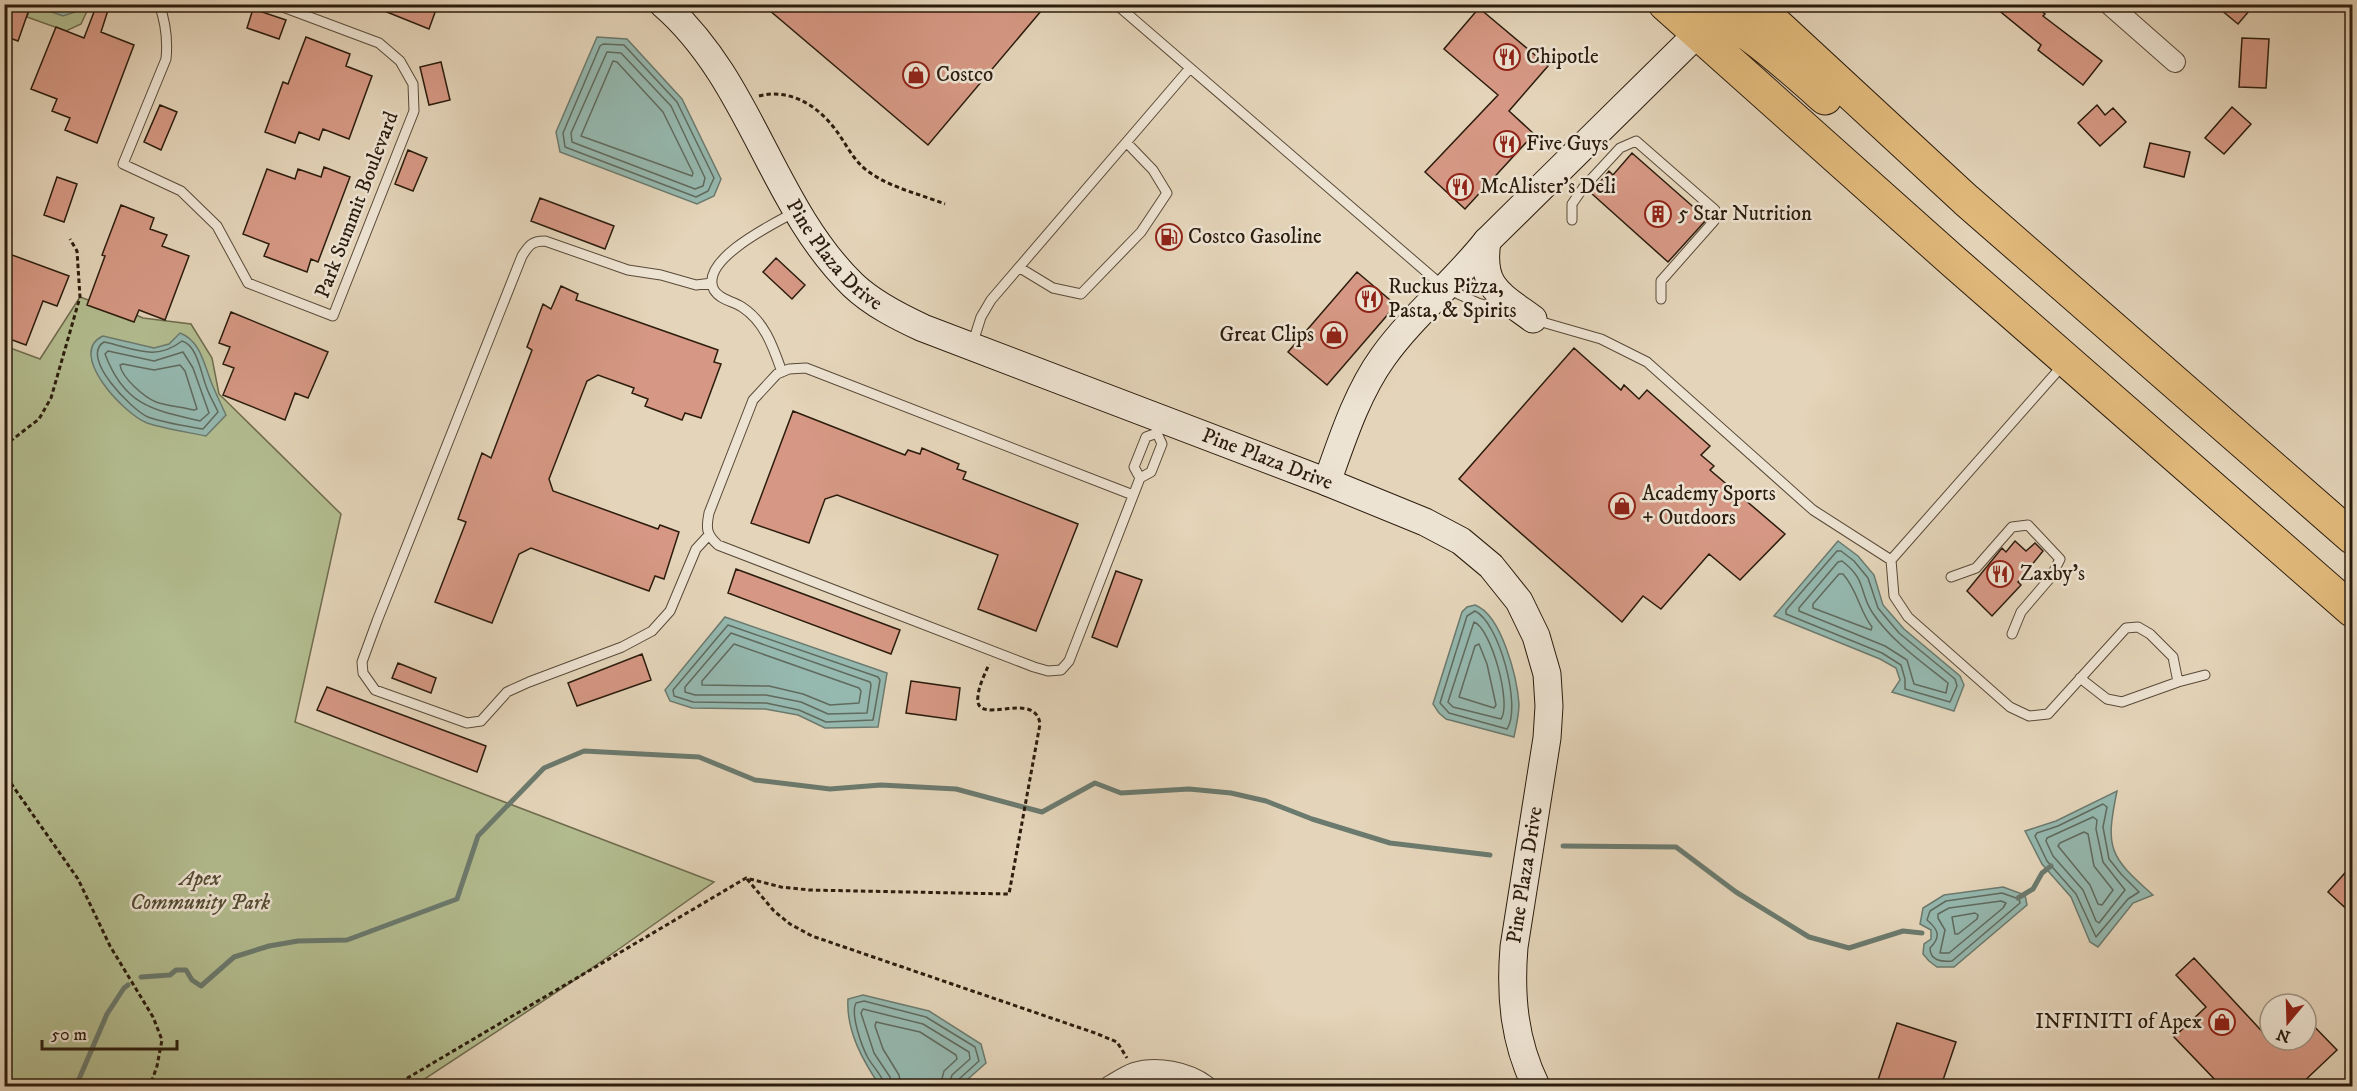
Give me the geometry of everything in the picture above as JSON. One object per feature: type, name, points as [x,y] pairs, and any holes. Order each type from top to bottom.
[{"type":"highway","points":[[1665,4],[2352,610]]},
{"type":"highway","points":[[1754,4],[1995,225],[2352,537]]},
{"type":"highway","points":[[1698,33],[1711,25],[1723,22],[1756,40],[1871,137],[1956,201],[1995,225]]},
{"type":"street","name":"Pine Plaza Drive","points":[[663,4],[694,34],[709,53],[797,210],[825,254],[855,287],[897,315],[923,328],[1160,426],[1327,482],[1425,522],[1461,541],[1491,566],[1520,601],[1536,636],[1547,674],[1549,706],[1547,738],[1515,935],[1512,975],[1516,1030],[1524,1060],[1536,1086]]},
{"type":"street","points":[[2109,4],[2175,62]]},
{"type":"street","points":[[1327,482],[1358,401],[1377,366],[1399,337],[1470,264],[1487,241],[1698,33]]},
{"type":"street","points":[[1487,241],[1485,267],[1491,283],[1508,301],[1533,319]]},
{"type":"street","points":[[1110,1086],[1136,1073],[1170,1071],[1184,1073],[1206,1086]]},
{"type":"lane","name":"Park Summit Boulevard","points":[[159,4],[165,21],[168,41],[166,59],[123,164],[182,191],[217,226],[248,283],[333,316],[414,111],[413,84],[400,61],[379,43],[275,4]]},
{"type":"lane","points":[[1116,4],[1445,288],[1478,303],[1601,339],[1647,362],[1813,510],[1891,560]]},
{"type":"lane","points":[[971,347],[981,318],[991,300],[1190,68]]},
{"type":"lane","points":[[1572,220],[1572,204],[1583,188],[1620,148],[1635,141],[1715,210],[1714,221],[1661,281],[1661,299]]},
{"type":"lane","points":[[1020,268],[1053,288],[1081,294],[1141,232],[1167,193],[1153,170],[1127,143]]},
{"type":"lane","points":[[782,372],[769,337],[758,321],[741,306],[722,298],[715,291],[712,283],[717,267],[741,243],[797,210]]},
{"type":"lane","points":[[708,536],[696,549],[670,611],[652,631],[622,647],[507,692],[481,721],[467,723],[375,690],[363,673],[362,663],[377,621],[518,267],[529,245],[535,241],[545,241],[628,270],[661,275],[696,285],[712,283]]},
{"type":"lane","points":[[2067,360],[1891,560],[1894,596],[1908,617],[2010,707],[2029,716],[2048,714],[2126,628],[2138,627],[2150,634],[2173,657],[2178,682]]},
{"type":"lane","points":[[1133,495],[806,368],[789,369],[767,384],[753,400],[709,513],[706,527],[708,536],[718,545],[1048,671],[1061,670],[1069,661],[1140,478],[1151,472],[1162,444],[1160,426]]},
{"type":"lane","points":[[1140,478],[1134,467],[1146,438],[1160,426]]},
{"type":"lane","points":[[1951,576],[1977,568],[2013,527],[2028,525],[2048,543],[2060,559],[2051,577],[2021,612],[2012,634]]},
{"type":"lane","points":[[2080,678],[2106,699],[2122,702],[2205,675]]},
{"type":"path","points":[[762,106],[757,96],[783,94],[811,105],[831,124],[854,157],[867,171],[888,183],[945,204]]},
{"type":"path","points":[[4,447],[39,419],[51,398],[80,297],[76,252],[70,239]]},
{"type":"path","points":[[394,1086],[746,878],[781,887],[808,890],[1009,894],[1039,720],[1031,711],[1016,707],[992,712],[986,711],[979,705],[977,698],[994,651]]},
{"type":"path","points":[[4,770],[78,879],[110,946],[153,1017],[162,1040],[150,1086]]},
{"type":"path","points":[[746,878],[774,911],[790,924],[813,936],[1117,1042],[1136,1073]]},
{"type":"green space","points":[[82,4],[89,7],[81,24],[66,31],[27,17],[31,5]]},
{"type":"green space","name":"Apex Community Park","points":[[80,297],[91,301],[104,301],[143,318],[191,324],[212,358],[219,394],[341,514],[295,722],[714,882],[572,982],[414,1086],[5,1086],[5,346],[40,359]]},
{"type":"water","points":[[52,4],[77,5],[75,12],[63,16],[49,11]]},
{"type":"water","points":[[597,37],[627,39],[682,99],[721,179],[714,196],[697,204],[560,152],[556,132]]},
{"type":"water","points":[[180,333],[193,342],[197,348],[226,415],[206,436],[154,425],[137,417],[113,396],[102,382],[91,356],[93,344],[103,336],[154,348],[169,344]]},
{"type":"water","points":[[1838,541],[1858,556],[1874,575],[1883,605],[1904,629],[1960,676],[1964,685],[1954,711],[1892,692],[1900,680],[1896,668],[1880,659],[1774,616]]},
{"type":"water","points":[[1475,605],[1485,611],[1493,621],[1511,664],[1519,704],[1514,737],[1446,719],[1433,704],[1462,612],[1467,607]]},
{"type":"water","points":[[725,617],[887,673],[878,727],[825,728],[798,715],[765,709],[692,708],[670,701],[665,690]]},
{"type":"water","points":[[2117,791],[2111,826],[2114,850],[2127,870],[2153,895],[2133,903],[2098,947],[2090,942],[2071,897],[2042,864],[2025,831],[2056,821]]},
{"type":"water","points":[[2003,887],[2025,895],[2027,905],[1954,967],[1937,967],[1929,961],[1923,954],[1924,944],[1931,939],[1931,930],[1920,924],[1923,908],[1944,895]]},
{"type":"water","points":[[863,995],[929,1011],[981,1044],[986,1063],[960,1086],[880,1086],[862,1056],[850,1023],[848,999]]},
{"type":"building","points":[[4,4],[31,4],[18,41],[4,36]]},
{"type":"building","points":[[97,4],[110,4],[101,32],[134,45],[97,143],[65,130],[70,118],[52,111],[57,99],[31,89],[56,27],[84,38]]},
{"type":"building","points":[[367,4],[438,4],[429,29]]},
{"type":"building","name":"Costco","points":[[762,4],[1047,4],[928,145]]},
{"type":"building","points":[[1991,4],[2033,4],[2045,14],[2043,16],[2102,61],[2083,85],[2038,50],[2041,45]]},
{"type":"building","points":[[2214,4],[2255,4],[2238,24]]},
{"type":"building","points":[[1479,8],[1548,66],[1509,111],[1534,134],[1465,209],[1425,172],[1498,95],[1444,49]]},
{"type":"building","points":[[253,9],[286,20],[279,39],[247,28]]},
{"type":"building","points":[[306,37],[350,54],[346,66],[372,76],[349,139],[323,129],[319,140],[299,132],[295,143],[265,132],[283,82],[288,84]]},
{"type":"building","points":[[2242,38],[2269,39],[2266,88],[2239,87]]},
{"type":"building","points":[[441,62],[450,100],[429,105],[420,67]]},
{"type":"building","points":[[160,105],[177,112],[161,150],[144,142]]},
{"type":"building","points":[[2097,105],[2105,115],[2113,108],[2126,122],[2100,146],[2078,123]]},
{"type":"building","points":[[2232,107],[2251,124],[2224,154],[2205,138]]},
{"type":"building","points":[[2150,143],[2190,152],[2184,177],[2144,167]]},
{"type":"building","points":[[408,150],[427,158],[413,191],[395,184]]},
{"type":"building","points":[[1632,153],[1707,219],[1668,262],[1591,193],[1609,171],[1613,175]]},
{"type":"building","points":[[324,167],[350,177],[318,262],[311,259],[307,272],[264,256],[269,244],[243,234],[267,169],[295,179],[298,169],[321,177]]},
{"type":"building","points":[[57,177],[77,184],[64,222],[44,215]]},
{"type":"building","points":[[540,198],[614,226],[605,249],[531,221]]},
{"type":"building","points":[[121,205],[154,218],[150,229],[167,235],[162,246],[189,256],[165,320],[139,310],[134,322],[87,305],[105,256],[102,255]]},
{"type":"building","points":[[4,252],[69,276],[57,306],[43,301],[26,345],[4,337]]},
{"type":"building","points":[[776,258],[805,285],[792,299],[763,272]]},
{"type":"building","points":[[1357,272],[1396,305],[1327,385],[1288,352]]},
{"type":"building","points":[[561,286],[578,294],[576,300],[718,350],[714,362],[721,364],[701,418],[685,413],[682,420],[645,406],[648,399],[632,393],[634,388],[598,375],[587,381],[549,479],[553,491],[658,529],[660,525],[679,532],[664,579],[655,576],[649,591],[531,548],[519,554],[492,623],[435,602],[466,522],[458,519],[482,453],[491,458],[532,350],[527,347],[543,304],[551,309]]},
{"type":"building","points":[[231,312],[328,352],[308,398],[295,393],[285,420],[223,395],[234,368],[223,364],[230,347],[219,343]]},
{"type":"building","name":"Academy Sports + Outdoors","points":[[1574,348],[1621,390],[1624,385],[1639,399],[1647,390],[1710,446],[1701,455],[1714,466],[1710,470],[1785,534],[1740,580],[1709,554],[1661,609],[1643,596],[1622,622],[1459,479]]},
{"type":"building","points":[[793,411],[905,455],[908,450],[920,454],[922,448],[959,464],[957,469],[966,472],[963,479],[1078,524],[1036,631],[978,609],[998,555],[837,495],[825,499],[809,543],[751,523]]},
{"type":"building","name":"Zaxby's","points":[[2015,541],[2026,551],[2035,543],[2043,551],[2018,582],[2021,585],[1992,616],[1967,591],[2002,548],[2006,552]]},
{"type":"building","points":[[736,569],[900,630],[891,654],[728,593]]},
{"type":"building","points":[[1116,571],[1142,580],[1117,647],[1092,637]]},
{"type":"building","points":[[642,654],[651,680],[577,706],[568,683]]},
{"type":"building","points":[[398,663],[436,678],[431,693],[392,678]]},
{"type":"building","points":[[911,681],[960,688],[956,720],[906,713]]},
{"type":"building","points":[[327,687],[486,746],[477,772],[317,710]]},
{"type":"building","points":[[2352,865],[2352,914],[2328,892]]},
{"type":"building","name":"INFINITI of Apex","points":[[2194,958],[2258,1027],[2258,1052],[2318,1052],[2318,1030],[2337,1050],[2299,1086],[2221,1086],[2174,1037],[2206,1007],[2176,975]]},
{"type":"building","points":[[1897,1023],[1956,1042],[1941,1086],[1876,1086]]},
{"type":"waterway","points":[[141,977],[170,975],[176,970],[186,970],[192,980],[201,986],[234,957],[269,946],[298,941],[347,940],[457,899],[478,836],[544,768],[584,751],[699,757],[755,780],[830,789],[881,785],[956,789],[1042,812],[1095,783],[1121,793],[1189,789],[1231,793],[1266,801],[1312,819],[1390,843],[1490,855]]},
{"type":"waterway","points":[[1563,846],[1676,847],[1736,892],[1809,937],[1849,948],[1903,931],[1922,933]]},
{"type":"waterway","points":[[2018,898],[2033,889],[2042,873],[2051,866]]},
{"type":"waterway","points":[[76,1086],[107,1014],[128,985]]},
{"type":"place","name":"Chipotle","points":[[1507,57]]},
{"type":"place","name":"Costco","points":[[916,75]]},
{"type":"place","name":"Five Guys","points":[[1507,144]]},
{"type":"place","name":"McAlister's Deli","points":[[1460,187]]},
{"type":"place","name":"5 Star Nutrition","points":[[1658,214]]},
{"type":"place","name":"Costco Gasoline","points":[[1169,237]]},
{"type":"place","name":"Ruckus Pizza, Pasta, & Spirits","points":[[1369,299]]},
{"type":"place","name":"Great Clips","points":[[1334,335]]},
{"type":"place","name":"Academy Sports + Outdoors","points":[[1622,506]]},
{"type":"place","name":"Zaxby's","points":[[2000,574]]},
{"type":"place","name":"INFINITI of Apex","points":[[2222,1022]]}]
